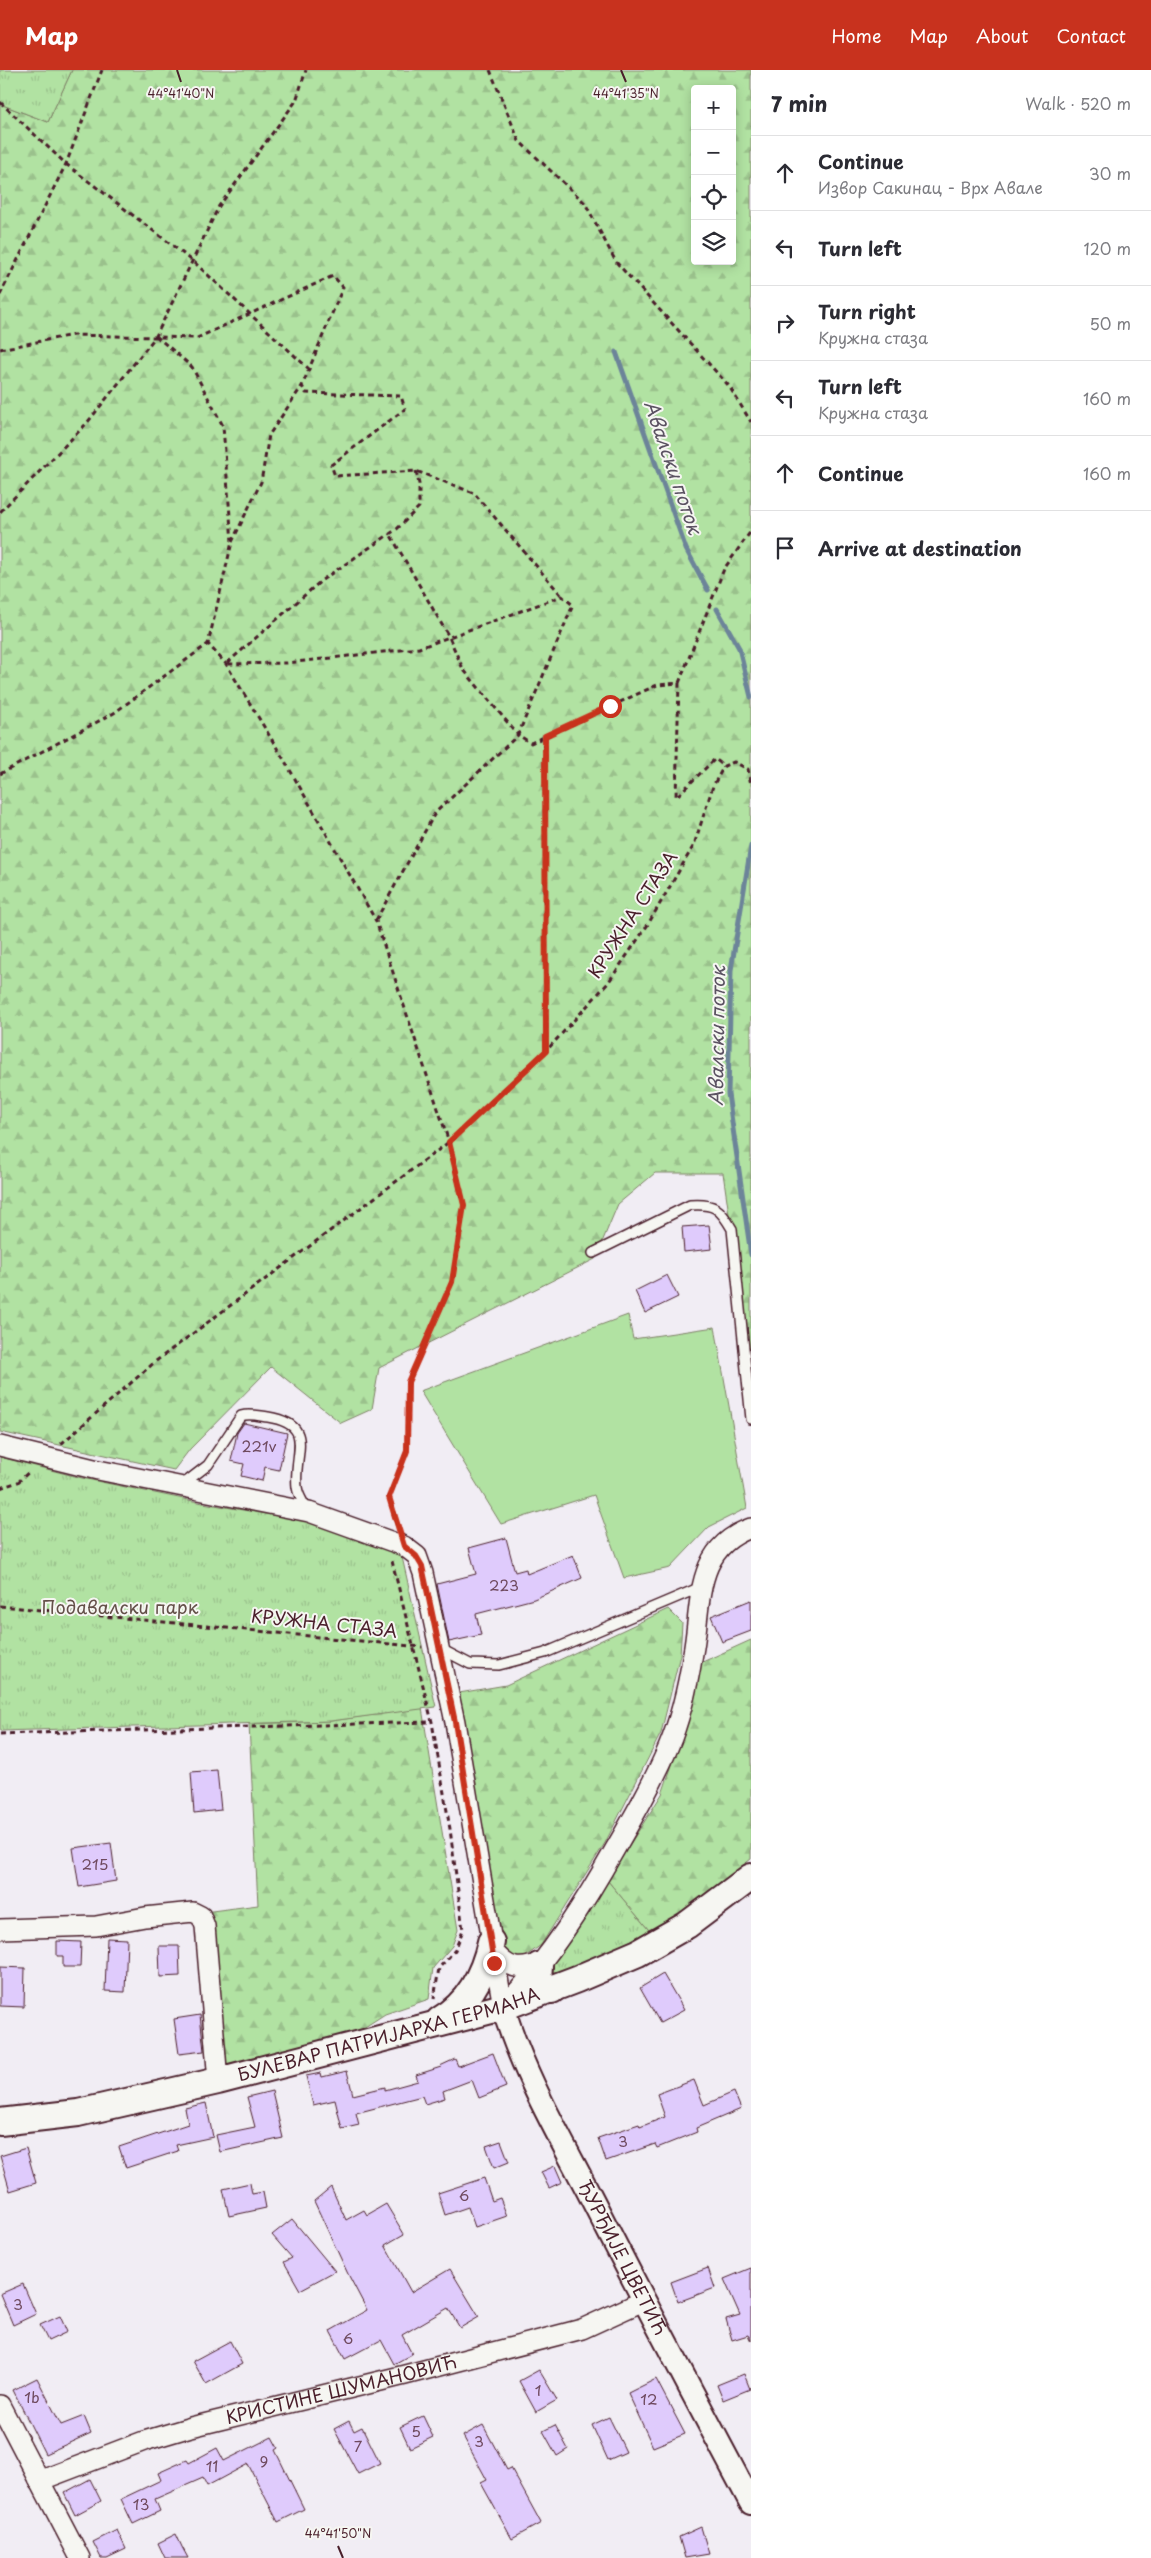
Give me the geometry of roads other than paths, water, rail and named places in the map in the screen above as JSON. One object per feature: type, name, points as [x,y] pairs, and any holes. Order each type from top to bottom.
[{"type":"main road","name":"БУЛЕВАР ПАТРИЈАРХА ГЕРМАНА","points":[[0,2122],[78,2113],[218,2081],[430,2017],[503,2007],[552,1990],[638,1954],[687,1925],[751,1877]]},
{"type":"main road","points":[[430,2017],[444,2018],[470,1994],[487,1962],[492,1945]]},
{"type":"main road","points":[[541,1964],[538,1981],[545,1988],[552,1990]]},
{"type":"street","points":[[0,1446],[45,1458],[308,1512],[404,1546],[416,1556],[422,1566],[441,1649],[503,2007]]},
{"type":"street","points":[[503,2007],[541,1964],[573,1922],[647,1794],[669,1747],[682,1708],[694,1652],[697,1607],[706,1570],[717,1552],[739,1533],[751,1528]]},
{"type":"street","points":[[0,1929],[96,1926],[145,1917],[193,1912],[201,1916],[206,1926],[218,2081]]},
{"type":"street","points":[[492,1945],[501,1960],[514,1968],[541,1964]]},
{"type":"street","name":"ЂУРЂИЈЕ ЦВЕТИЋ","points":[[503,2007],[512,2038],[546,2110],[643,2301],[751,2503]]},
{"type":"street","name":"КРИСТИНЕ ШУМАНОВИЋ","points":[[39,2481],[144,2441],[191,2427],[582,2329],[643,2301]]},
{"type":"street","points":[[0,2405],[80,2558]]},
{"type":"lane","points":[[593,1253],[690,1205],[706,1204],[717,1208],[732,1229],[751,1419]]},
{"type":"lane","points":[[179,1486],[208,1466],[241,1416],[249,1414],[285,1420],[294,1427],[299,1439],[297,1489],[308,1512]]},
{"type":"lane","points":[[441,1649],[470,1664],[500,1665],[545,1653],[701,1587]]},
{"type":"waterway","name":"Авалски поток","points":[[616,352],[686,549],[708,590]]},
{"type":"waterway","name":"Авалски поток","points":[[717,609],[739,648],[751,697]]},
{"type":"waterway","name":"Авалски поток","points":[[751,846],[731,970],[728,1094],[751,1255]]},
{"type":"park label","name":"Подавалски парк","points":[[120,1608]]}]
